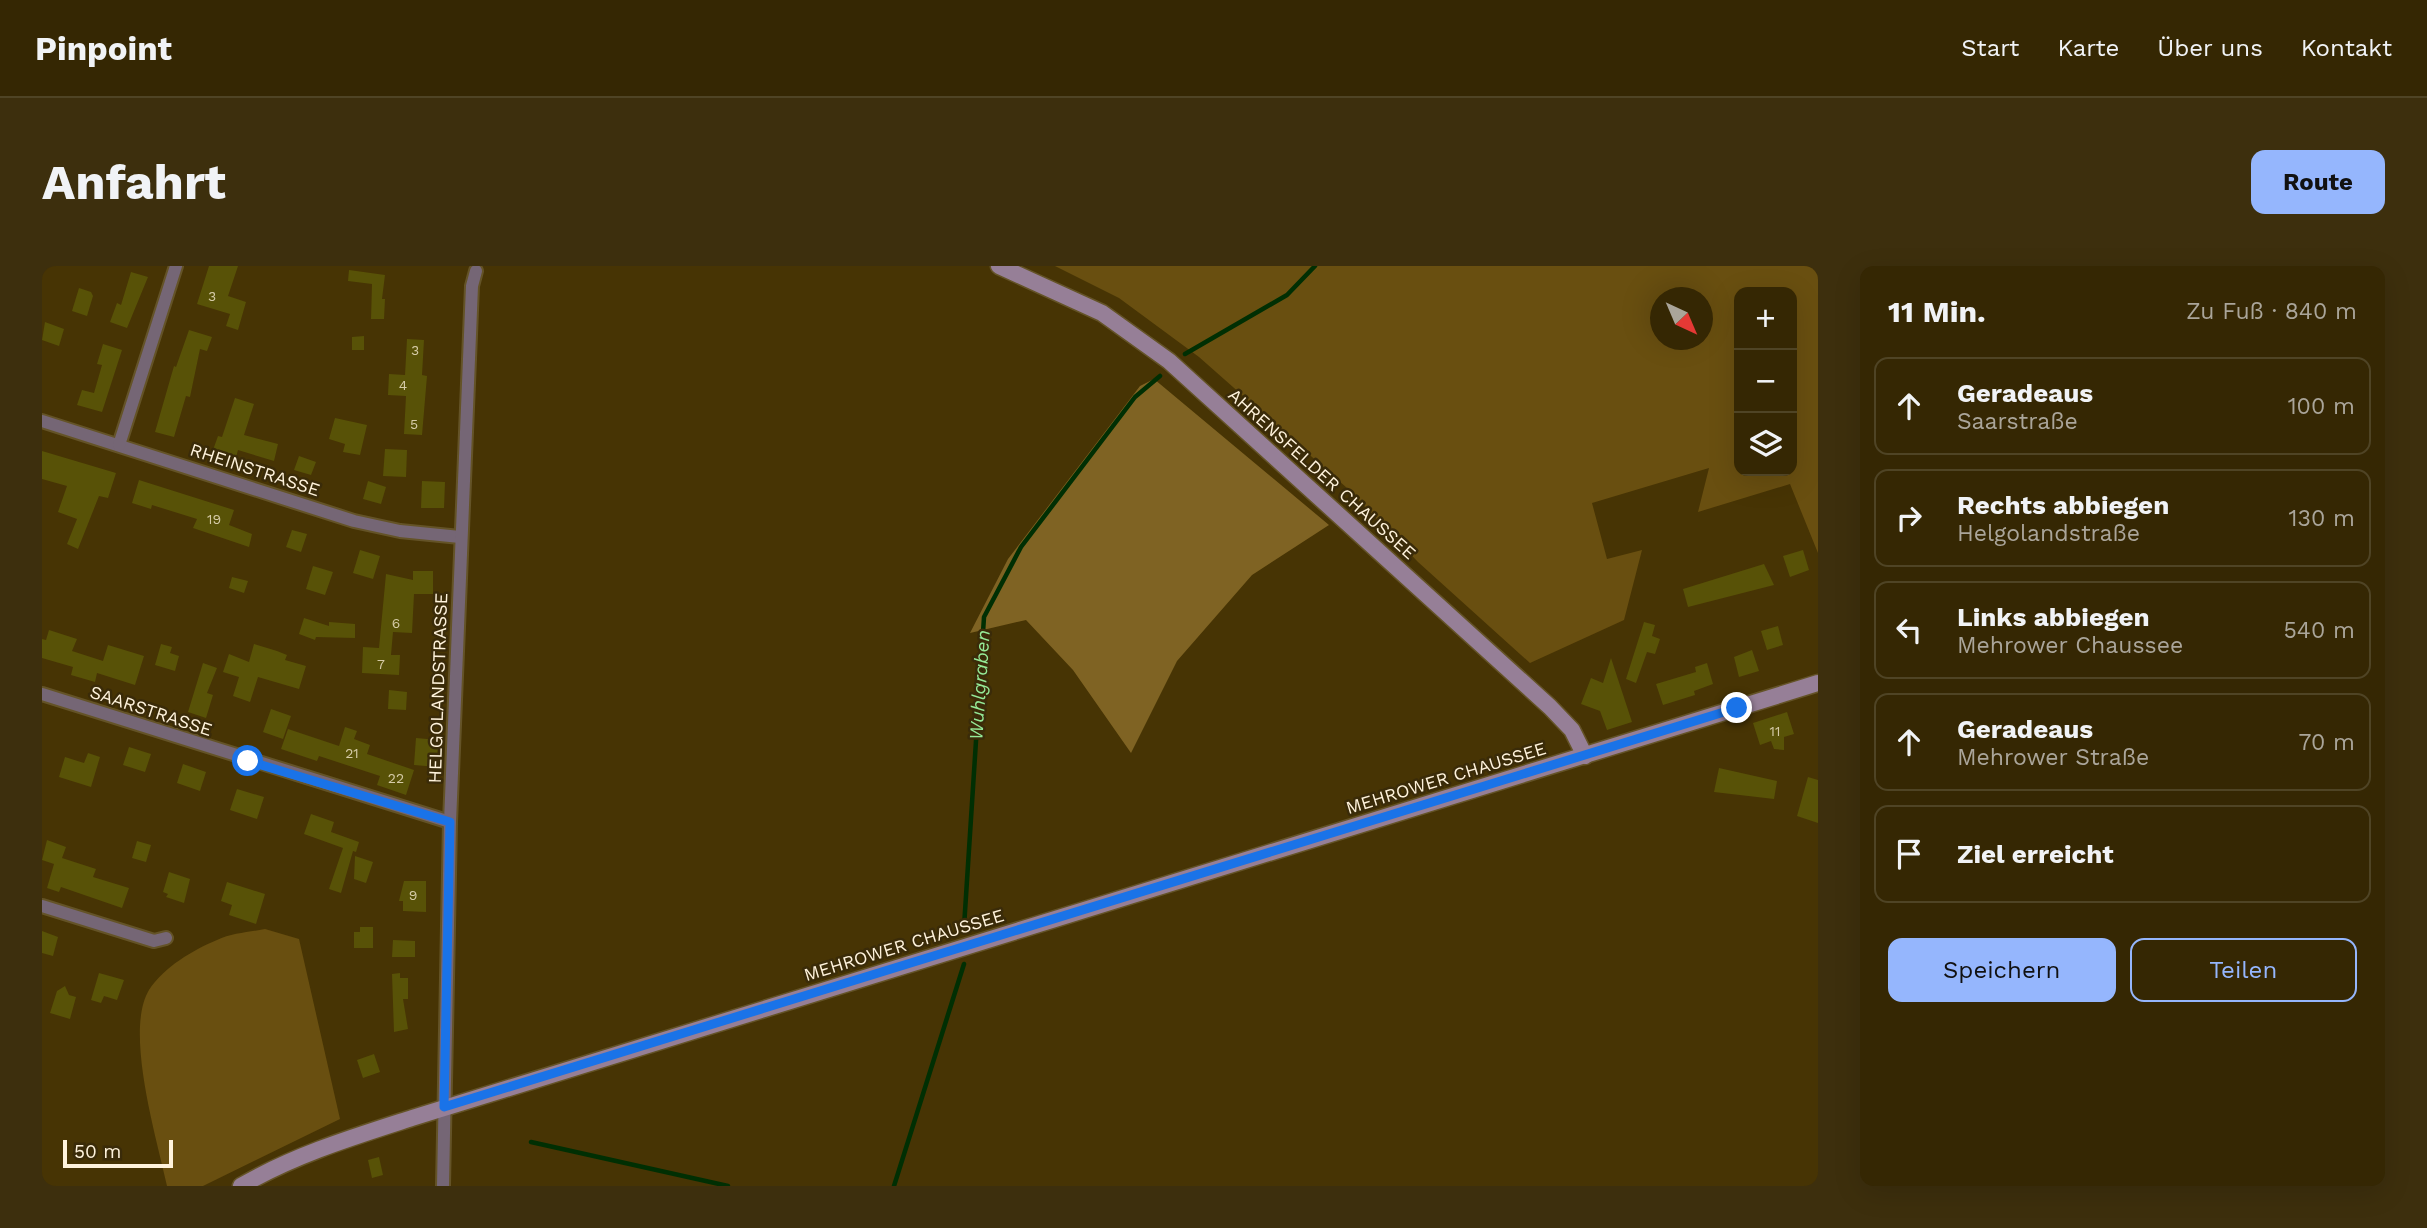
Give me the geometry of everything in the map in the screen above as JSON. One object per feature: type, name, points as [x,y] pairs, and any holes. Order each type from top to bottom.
[{"type":"main road","name":"AHRENSFELDER CHAUSSEE","points":[[999,266],[1102,313],[1169,361],[1550,707],[1572,730],[1585,755]]},
{"type":"main road","name":"MEHROWER CHAUSSEE","points":[[241,1186],[264,1172],[337,1142],[444,1107],[1818,683]]},
{"type":"street","points":[[119,445],[176,266]]},
{"type":"street","name":"HELGOLANDSTRASSE","points":[[443,1186],[450,822],[460,537],[470,324],[476,271]]},
{"type":"street","name":"RHEINSTRASSE","points":[[42,421],[354,521],[400,531],[460,537]]},
{"type":"street","name":"SAARSTRASSE","points":[[42,694],[450,822]]},
{"type":"street","points":[[42,906],[153,941],[166,938]]},
{"type":"shaded area","points":[[1055,266],[1818,266],[1818,553],[1790,484],[1698,512],[1709,468],[1592,503],[1607,559],[1642,550],[1624,620],[1530,663],[1418,562],[1347,488],[1199,357],[1119,298]]},
{"type":"shaded area","points":[[1154,379],[1329,525],[1252,575],[1177,661],[1131,753],[1073,670],[1026,620],[970,633],[1008,559],[1140,386]]},
{"type":"shaded area","points":[[265,929],[299,939],[340,1119],[203,1186],[167,1186],[150,1114],[141,1058],[142,1008],[155,982],[180,960],[217,940]]},
{"type":"building","points":[[209,266],[238,266],[228,296],[246,302],[238,330],[226,326],[230,314],[197,304]]},
{"type":"building","points":[[349,270],[385,275],[382,299],[385,299],[384,319],[371,319],[372,284],[348,281]]},
{"type":"building","points":[[131,272],[148,277],[127,328],[110,322],[117,303],[121,305]]},
{"type":"building","points":[[79,288],[91,292],[93,296],[87,316],[72,311]]},
{"type":"building","points":[[45,322],[64,329],[59,346],[42,340]]},
{"type":"building","points":[[189,330],[212,337],[207,351],[200,349],[190,397],[186,396],[174,437],[155,432],[174,366],[176,367]]},
{"type":"building","points":[[364,336],[364,350],[352,350],[352,337]]},
{"type":"building","points":[[407,339],[424,340],[422,375],[427,376],[422,435],[404,434],[406,396],[388,395],[389,374],[405,375]]},
{"type":"building","points":[[103,344],[122,350],[102,412],[77,405],[82,390],[94,393],[102,365],[97,364]]},
{"type":"building","points":[[235,398],[254,404],[244,435],[278,444],[274,461],[238,450],[236,457],[213,450],[218,436],[222,437]]},
{"type":"building","points":[[335,418],[367,425],[360,455],[343,452],[345,444],[329,439]]},
{"type":"building","points":[[385,449],[407,450],[406,477],[383,476]]},
{"type":"building","points":[[42,451],[116,473],[108,498],[99,496],[78,549],[67,544],[77,519],[58,512],[67,486],[42,479]]},
{"type":"building","points":[[299,456],[316,462],[311,475],[294,470]]},
{"type":"building","points":[[139,480],[234,510],[229,525],[252,534],[249,547],[193,528],[197,519],[152,505],[151,509],[132,503]]},
{"type":"building","points":[[368,481],[386,487],[381,504],[363,499]]},
{"type":"building","points":[[422,481],[445,482],[444,508],[421,508]]},
{"type":"building","points":[[292,530],[307,534],[301,552],[286,547]]},
{"type":"building","points":[[360,550],[380,556],[373,579],[353,573]]},
{"type":"building","points":[[1803,550],[1809,570],[1790,577],[1783,556]]},
{"type":"building","points":[[1764,564],[1774,585],[1688,607],[1683,589]]},
{"type":"building","points":[[313,566],[333,572],[325,595],[306,589]]},
{"type":"building","points":[[413,571],[433,571],[433,594],[414,594],[412,633],[393,632],[391,655],[400,655],[399,675],[362,673],[363,647],[379,648],[386,574],[413,580]]},
{"type":"building","points":[[232,577],[248,581],[244,593],[229,588]]},
{"type":"building","points":[[304,618],[329,626],[329,622],[355,624],[355,638],[316,637],[315,640],[299,634]]},
{"type":"building","points":[[1644,622],[1655,625],[1652,636],[1660,639],[1655,654],[1647,652],[1636,683],[1626,679]]},
{"type":"building","points":[[1778,626],[1783,645],[1767,650],[1761,631]]},
{"type":"building","points":[[49,630],[77,639],[72,651],[103,661],[108,645],[144,656],[135,685],[97,673],[95,682],[71,675],[73,667],[42,658],[42,639],[46,640]]},
{"type":"building","points":[[161,644],[172,647],[170,653],[179,656],[175,671],[155,665]]},
{"type":"building","points":[[254,644],[287,655],[285,660],[306,666],[299,689],[258,677],[250,702],[233,696],[239,677],[223,672],[229,654],[249,662]]},
{"type":"building","points":[[1752,650],[1759,671],[1739,677],[1734,657]]},
{"type":"building","points":[[1611,658],[1632,722],[1607,730],[1600,711],[1581,704],[1591,678],[1603,683]]},
{"type":"building","points":[[203,663],[217,668],[207,693],[213,695],[206,718],[188,712]]},
{"type":"building","points":[[1707,663],[1713,684],[1694,691],[1695,695],[1663,705],[1656,684],[1696,672],[1695,667]]},
{"type":"building","points":[[389,690],[407,692],[406,710],[388,709]]},
{"type":"building","points":[[271,709],[291,716],[283,739],[263,732]]},
{"type":"building","points":[[1787,712],[1794,734],[1784,737],[1784,750],[1774,749],[1771,741],[1760,745],[1753,723]]},
{"type":"building","points":[[345,727],[357,731],[354,739],[370,745],[367,754],[414,770],[406,795],[377,785],[380,776],[319,756],[317,761],[281,749],[288,729],[339,746]]},
{"type":"building","points":[[416,738],[438,740],[437,767],[414,765]]},
{"type":"building","points":[[129,747],[151,754],[145,772],[123,765]]},
{"type":"building","points":[[88,753],[100,757],[91,787],[59,777],[65,757],[84,763]]},
{"type":"building","points":[[183,764],[206,772],[200,791],[177,783]]},
{"type":"building","points":[[1719,768],[1777,781],[1774,799],[1714,792]]},
{"type":"building","points":[[1808,777],[1818,780],[1818,823],[1797,816]]},
{"type":"building","points":[[237,789],[264,797],[257,819],[230,810]]},
{"type":"building","points":[[311,814],[334,822],[331,832],[359,842],[356,852],[353,851],[341,893],[329,889],[343,848],[304,834]]},
{"type":"building","points":[[47,840],[66,847],[62,858],[96,869],[93,877],[129,888],[122,908],[61,887],[59,892],[47,888],[54,864],[42,860]]},
{"type":"building","points":[[137,841],[151,845],[146,862],[132,858]]},
{"type":"building","points":[[355,856],[373,862],[366,883],[354,879]]},
{"type":"building","points":[[169,872],[190,879],[184,903],[166,897],[168,894],[163,892]]},
{"type":"building","points":[[404,881],[426,881],[426,912],[403,911],[403,901],[399,901]]},
{"type":"building","points":[[227,882],[265,894],[256,924],[229,915],[232,905],[221,901]]},
{"type":"building","points":[[360,927],[373,927],[373,948],[354,948],[354,932],[360,932]]},
{"type":"building","points":[[42,931],[58,937],[53,956],[42,953]]},
{"type":"building","points":[[393,940],[415,941],[415,957],[392,957]]},
{"type":"building","points":[[99,973],[124,980],[117,1000],[104,996],[101,1003],[91,1000]]},
{"type":"building","points":[[400,973],[400,978],[408,978],[408,999],[403,999],[408,1029],[394,1032],[392,974]]},
{"type":"building","points":[[65,986],[69,995],[76,997],[70,1019],[50,1013],[57,991]]},
{"type":"building","points":[[374,1054],[380,1072],[363,1078],[357,1060]]},
{"type":"building","points":[[379,1157],[383,1175],[372,1178],[368,1160]]},
{"type":"waterway","name":"Wuhlgraben","points":[[1185,354],[1287,295],[1315,266]]},
{"type":"waterway","name":"Wuhlgraben","points":[[964,927],[984,617],[1021,547],[1135,397],[1160,376]]},
{"type":"waterway","name":"Wuhlgraben","points":[[894,1186],[964,964]]},
{"type":"waterway","points":[[531,1142],[728,1186]]},
{"type":"route","points":[[248,761],[442,822],[450,822],[444,1107],[1737,708]]}]
